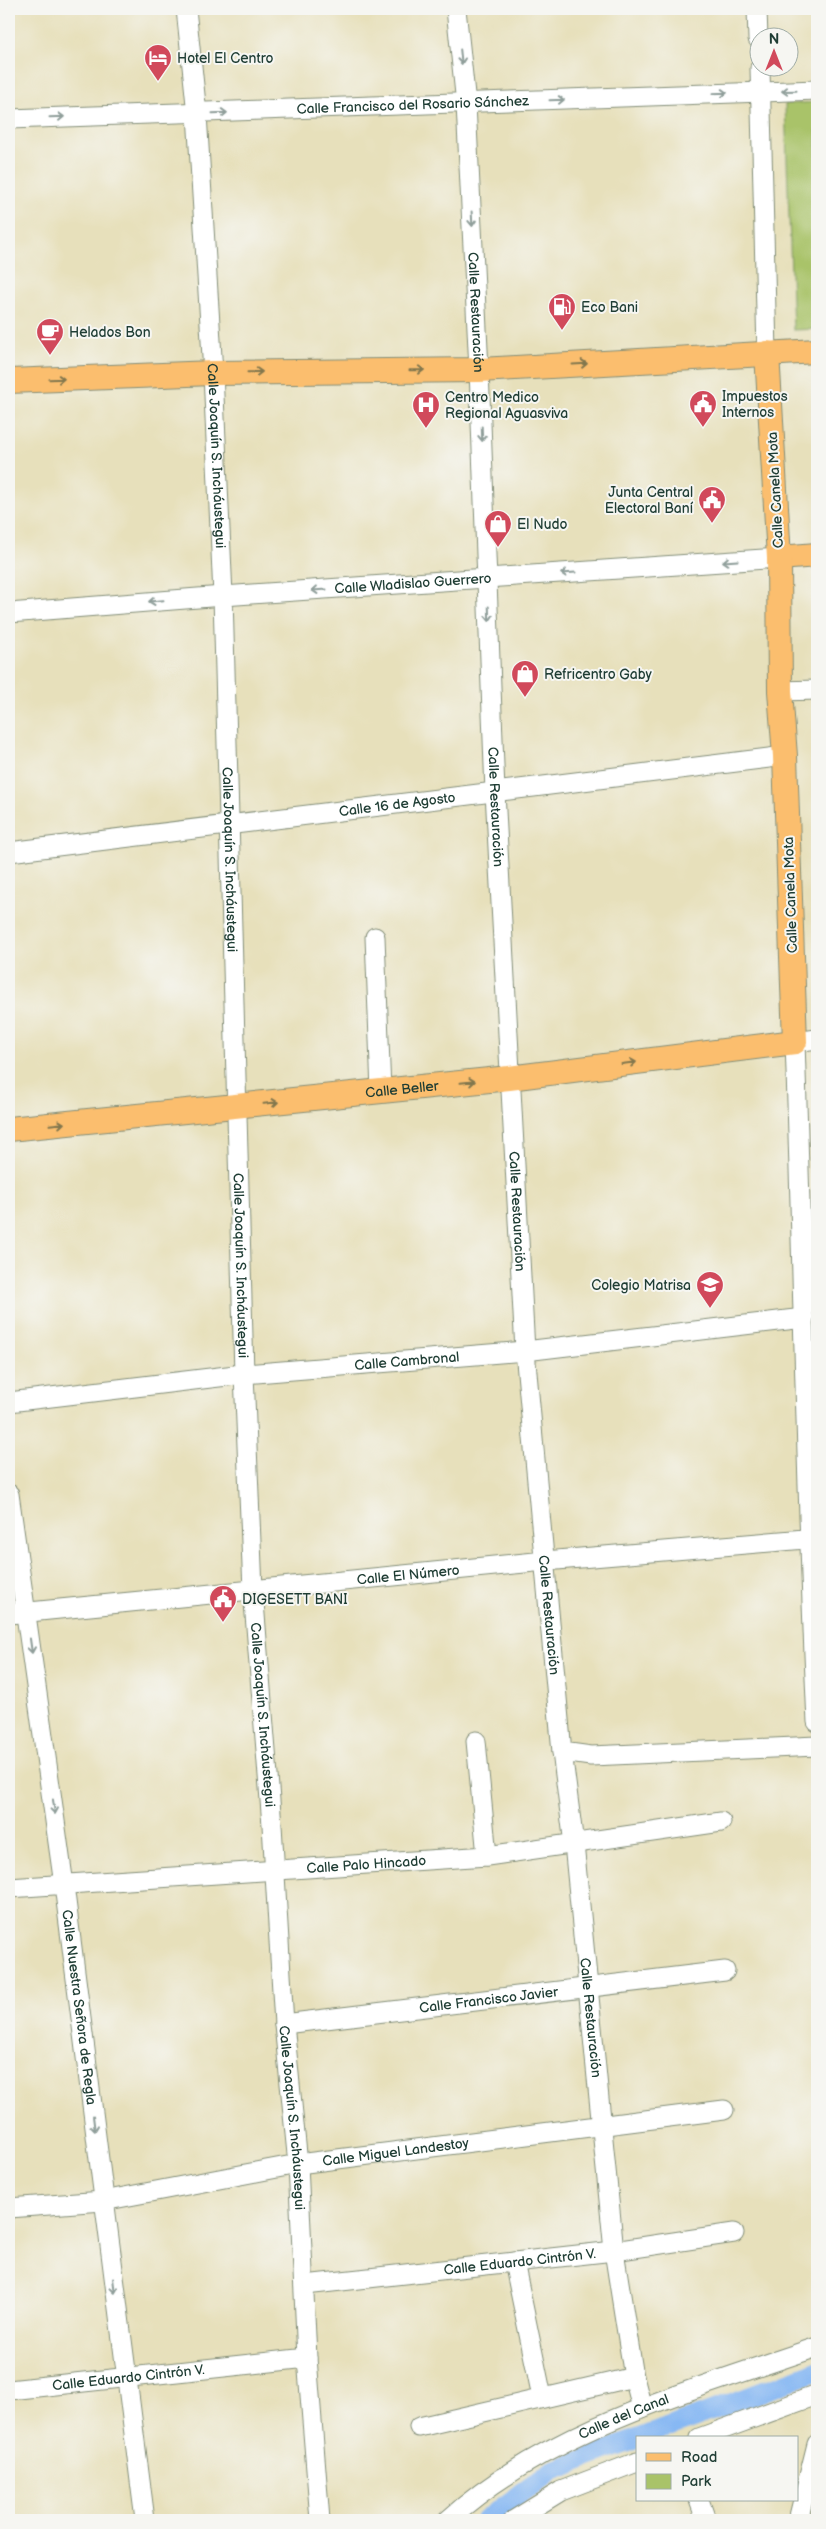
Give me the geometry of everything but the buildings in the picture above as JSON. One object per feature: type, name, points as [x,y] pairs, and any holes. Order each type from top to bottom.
[{"type":"main road","points":[[9,381],[213,373],[480,370],[817,351]]},
{"type":"main road","name":"Calle Canela Mota","points":[[767,353],[779,558],[780,691],[806,1041]]},
{"type":"main road","name":"Calle Wladislao Guerrero","points":[[779,558],[817,555]]},
{"type":"main road","name":"Calle Beller","points":[[9,1129],[509,1078],[806,1041]]},
{"type":"street","name":"Calle Joaquín S. Incháustegui","points":[[186,9],[197,114],[213,373],[223,596],[231,824],[244,1374],[252,1590],[272,1825],[273,1871],[284,2024],[298,2164],[307,2358],[320,2520]]},
{"type":"street","name":"Calle Restauración","points":[[456,9],[466,104],[480,370],[495,792],[525,1351],[562,1752],[574,1844],[600,2125],[614,2251],[634,2377],[642,2408]]},
{"type":"street","points":[[757,9],[758,28]]},
{"type":"street","name":"Calle Canela Mota","points":[[760,78],[767,353]]},
{"type":"street","name":"Calle Francisco del Rosario Sánchez","points":[[9,119],[197,114],[817,90]]},
{"type":"street","name":"Calle Wladislao Guerrero","points":[[9,613],[223,596],[779,558]]},
{"type":"street","points":[[780,691],[817,690]]},
{"type":"street","name":"Calle 16 de Agosto","points":[[9,852],[785,756]]},
{"type":"street","points":[[375,937],[380,1091]]},
{"type":"street","name":"Calle Canela Mota","points":[[806,1041],[804,1318],[813,1539],[817,1722]]},
{"type":"street","name":"Calle Cambronal","points":[[9,1402],[244,1374],[525,1351],[804,1318]]},
{"type":"street","name":"Calle Nuestra Señora de Regla","points":[[9,1494],[18,1613],[64,1884],[145,2520]]},
{"type":"street","name":"Calle El Número","points":[[18,1613],[545,1561],[813,1539]]},
{"type":"street","points":[[476,1741],[487,1856]]},
{"type":"street","points":[[562,1752],[591,1756],[817,1746]]},
{"type":"street","name":"Calle Palo Hincado","points":[[9,1888],[487,1856],[721,1822]]},
{"type":"street","name":"Calle Francisco Javier","points":[[284,2024],[588,1989],[724,1971]]},
{"type":"street","name":"Calle Miguel Landestoy","points":[[9,2208],[104,2201],[298,2164],[724,2110]]},
{"type":"street","name":"Calle Eduardo Cintrón V.","points":[[305,2285],[614,2251],[734,2232]]},
{"type":"street","points":[[514,2262],[542,2397]]},
{"type":"street","name":"Calle del Canal","points":[[448,2520],[471,2500],[548,2450],[642,2408],[817,2347]]},
{"type":"street","name":"Calle Eduardo Cintrón V.","points":[[9,2390],[307,2358]]},
{"type":"street","points":[[419,2427],[634,2377]]},
{"type":"street","points":[[704,2436],[817,2395]]},
{"type":"street","points":[[798,2520],[817,2444]]},
{"type":"street","points":[[514,2520],[561,2491],[636,2462]]},
{"type":"street","points":[[700,2502],[706,2520]]},
{"type":"green space","points":[[817,102],[817,329],[793,330],[785,104]]},
{"type":"waterway","points":[[645,2436],[817,2371]]},
{"type":"waterway","points":[[485,2520],[552,2471],[636,2439]]},
{"type":"place","name":"Hotel El Centro","points":[[158,82]]},
{"type":"place","name":"Eco Bani","points":[[562,331]]},
{"type":"place","name":"Helados Bon","points":[[50,356]]},
{"type":"place","name":"Impuestos Internos","points":[[703,428]]},
{"type":"place","name":"Centro Medico Regional Aguasviva","points":[[426,429]]},
{"type":"place","name":"Junta Central Electoral Baní","points":[[712,524]]},
{"type":"place","name":"El Nudo","points":[[498,548]]},
{"type":"place","name":"Refricentro Gaby","points":[[525,698]]},
{"type":"place","name":"Colegio Matrisa","points":[[710,1309]]},
{"type":"place","name":"DIGESETT BANI","points":[[223,1623]]}]
